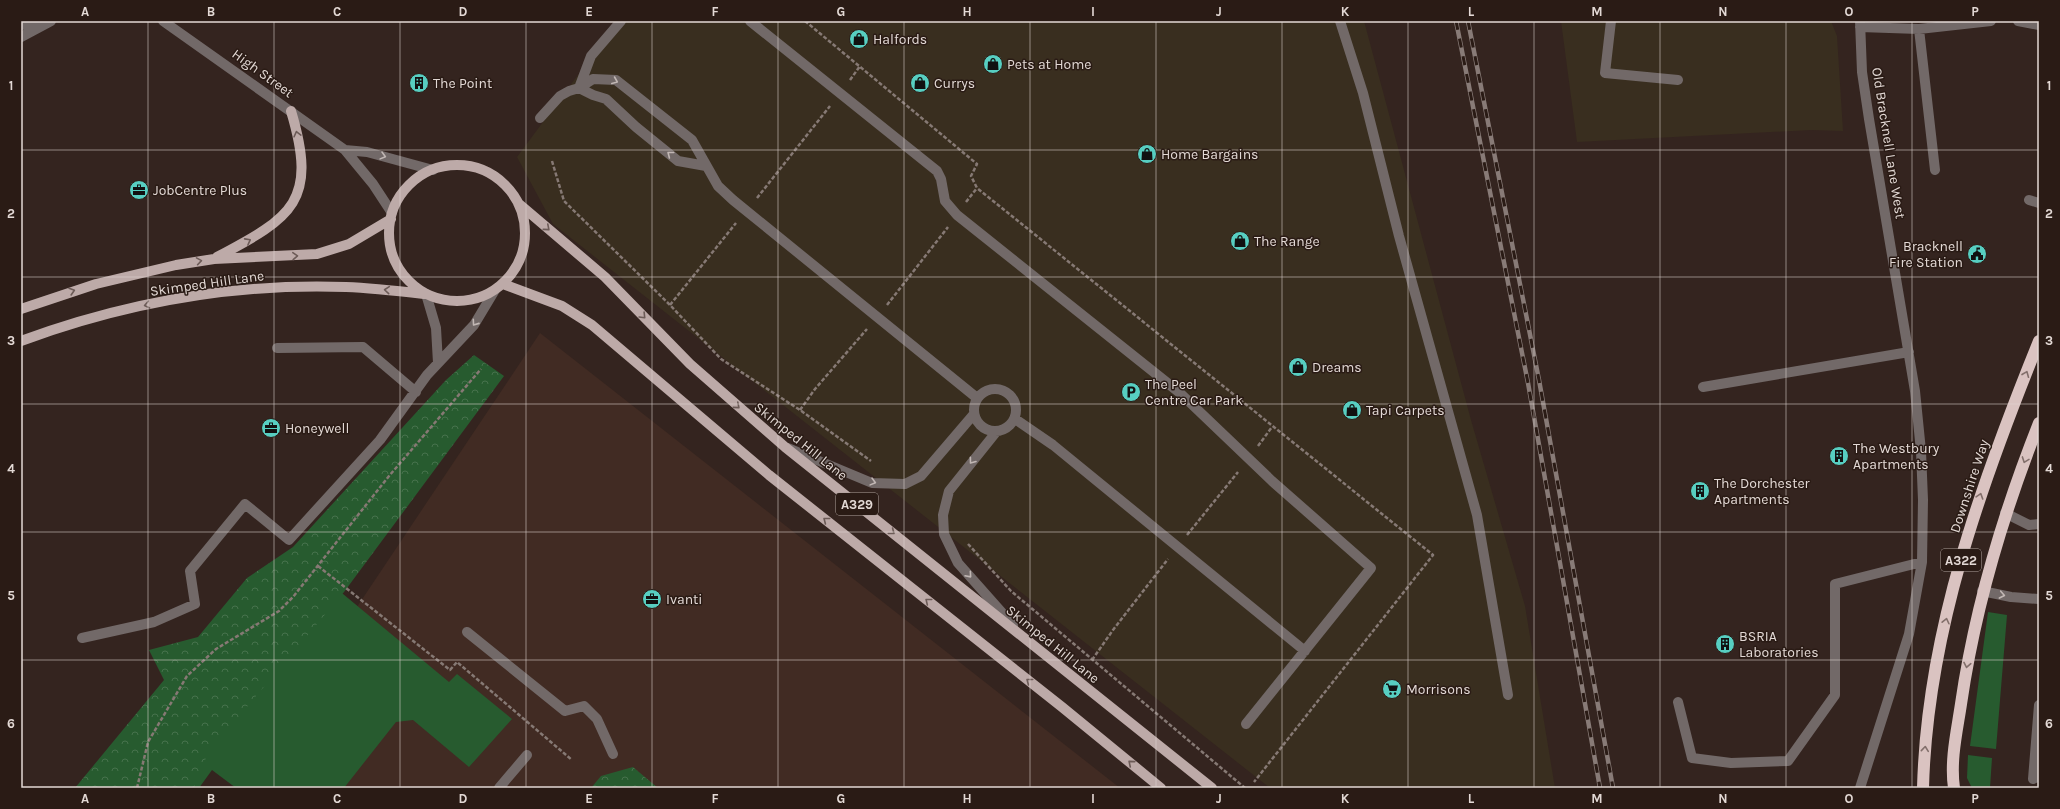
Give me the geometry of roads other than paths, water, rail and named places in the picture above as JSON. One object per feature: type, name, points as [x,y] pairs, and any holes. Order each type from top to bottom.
[{"type":"highway","name":"Downshire Way","points":[[1923,788],[1924,758],[1930,709],[1940,647],[1956,580],[1973,518],[1994,453],[2039,341]]},
{"type":"highway","name":"A322","points":[[1953,782],[1955,744],[1964,685],[1982,591],[2005,513],[2039,423]]},
{"type":"main road","points":[[214,259],[255,237],[275,223],[290,209],[296,198],[303,170],[301,148],[291,111]]},
{"type":"main road","points":[[451,165],[477,168],[501,181],[518,203],[525,224],[524,249],[513,272],[499,287],[472,300],[458,302],[447,301],[426,294],[413,285],[402,274],[391,249],[389,228],[391,216],[397,202],[409,185],[433,170],[451,165]]},
{"type":"main road","name":"Skimped Hill Lane","points":[[518,203],[605,278],[690,364],[785,447],[1212,788]]},
{"type":"main road","name":"Skimped Hill Lane","points":[[21,309],[96,284],[138,273],[214,259],[317,254],[349,244],[391,216]]},
{"type":"main road","name":"Skimped Hill Lane","points":[[21,341],[85,320],[127,309],[226,291],[270,288],[338,287],[426,294]]},
{"type":"main road","name":"A329","points":[[499,287],[562,306],[592,325],[769,475],[1062,707],[1161,788]]},
{"type":"street","points":[[21,24],[44,21]]},
{"type":"street","points":[[21,37],[51,21]]},
{"type":"street","name":"High Street","points":[[163,21],[345,150],[373,184],[391,216]]},
{"type":"street","points":[[579,88],[591,56],[622,21]]},
{"type":"street","points":[[750,21],[937,171],[941,179],[945,201],[957,215],[1180,393],[1249,457],[1272,481],[1371,568],[1246,724]]},
{"type":"street","points":[[1340,21],[1363,93],[1399,236],[1477,515],[1508,695]]},
{"type":"street","points":[[1611,21],[1605,73],[1678,80]]},
{"type":"street","points":[[1860,24],[1919,29],[1991,21]]},
{"type":"street","points":[[2018,21],[2039,25]]},
{"type":"street","name":"Old Bracknell Lane West","points":[[1860,24],[1862,72],[1869,119],[1915,391],[1921,450],[1923,500],[1922,562],[1909,634],[1877,741],[1860,788]]},
{"type":"street","points":[[1919,29],[1935,170]]},
{"type":"street","points":[[540,118],[560,96],[579,88],[593,79],[616,80],[692,140],[718,186],[746,211],[977,398]]},
{"type":"street","points":[[579,88],[593,95],[606,99],[636,128],[678,161],[706,166]]},
{"type":"street","points":[[345,150],[367,152],[433,170]]},
{"type":"street","points":[[2029,200],[2039,203]]},
{"type":"street","points":[[82,638],[154,622],[195,604],[190,571],[245,504],[289,540],[380,440],[438,363],[474,325],[499,287]]},
{"type":"street","points":[[426,294],[436,328],[438,363]]},
{"type":"street","points":[[277,348],[363,347],[416,392]]},
{"type":"street","points":[[1703,387],[1909,352]]},
{"type":"street","points":[[785,447],[872,483],[906,484],[921,476],[974,414],[977,398],[987,390],[993,388],[1005,391],[1010,395],[1016,406],[1014,418],[1008,427],[997,431],[985,429],[980,425],[974,414]]},
{"type":"street","points":[[1014,418],[1053,445],[1305,651]]},
{"type":"street","points":[[997,431],[949,491],[943,515],[944,534],[958,563],[1026,640]]},
{"type":"street","points":[[2005,513],[2029,524],[2039,524]]},
{"type":"street","points":[[1678,702],[1692,758],[1731,763],[1788,761],[1835,695],[1835,584],[1922,562]]},
{"type":"street","points":[[1982,591],[2011,597],[2039,599]]},
{"type":"street","points":[[467,632],[565,711],[584,706],[597,719],[613,754]]},
{"type":"street","points":[[2039,705],[2033,779],[2039,776]]},
{"type":"street","points":[[499,788],[527,755]]},
{"type":"street","points":[[1953,782],[1959,788]]},
{"type":"railway","points":[[1456,21],[1528,383],[1600,788]]},
{"type":"railway","points":[[1468,21],[1539,380],[1613,788]]},
{"type":"place","name":"Halfords","points":[[859,39]]},
{"type":"place","name":"Pets at Home","points":[[993,64]]},
{"type":"place","name":"The Point","points":[[419,83]]},
{"type":"place","name":"Currys","points":[[920,83]]},
{"type":"place","name":"Home Bargains","points":[[1147,154]]},
{"type":"place","name":"JobCentre Plus","points":[[139,190]]},
{"type":"place","name":"The Range","points":[[1240,241]]},
{"type":"place","name":"Bracknell Fire Station","points":[[1977,254]]},
{"type":"place","name":"Dreams","points":[[1298,367]]},
{"type":"place","name":"The Peel Centre Car Park","points":[[1131,392]]},
{"type":"place","name":"Tapi Carpets","points":[[1352,410]]},
{"type":"place","name":"Honeywell","points":[[271,428]]},
{"type":"place","name":"The Westbury Apartments","points":[[1839,456]]},
{"type":"place","name":"The Dorchester Apartments","points":[[1700,491]]},
{"type":"place","name":"Ivanti","points":[[652,599]]},
{"type":"place","name":"BSRIA Laboratories","points":[[1725,644]]},
{"type":"place","name":"Morrisons","points":[[1392,689]]}]
